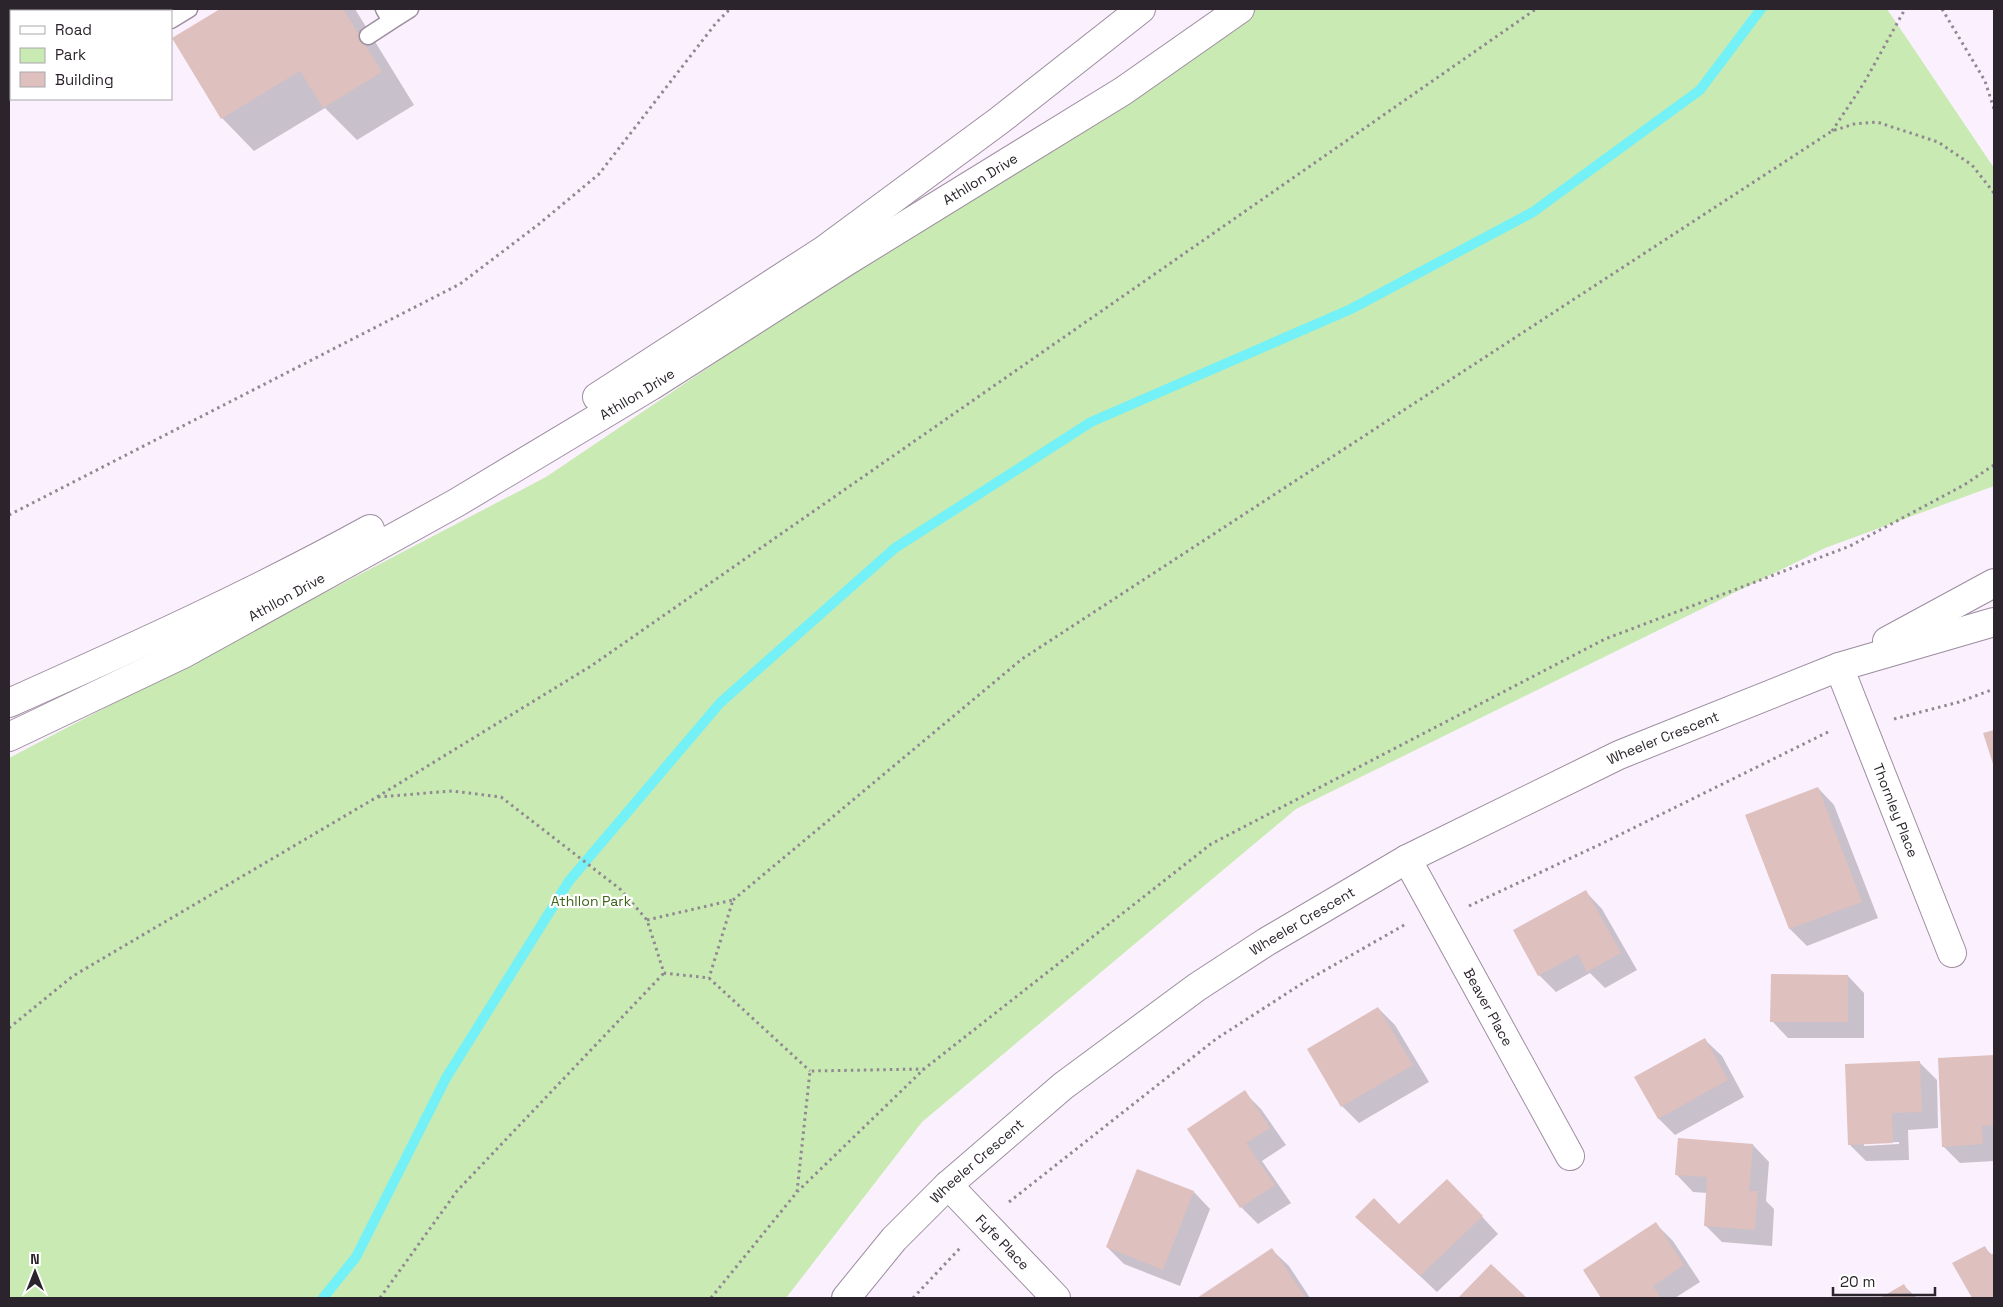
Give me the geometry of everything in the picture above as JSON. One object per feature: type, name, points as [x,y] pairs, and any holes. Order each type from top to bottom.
[{"type":"main road","name":"Athllon Drive","points":[[9,703],[176,629],[314,560],[449,486],[561,420],[824,250],[1000,120],[1141,9]]},
{"type":"main road","name":"Athllon Drive","points":[[9,737],[186,653],[456,504],[651,386],[872,245],[1123,90],[1240,9]]},
{"type":"main road","name":"Wheeler Crescent","points":[[1839,667],[1994,583]]},
{"type":"main road","name":"Wheeler Crescent","points":[[846,1298],[894,1239],[948,1185],[1063,1086],[1197,988],[1266,942],[1407,859],[1620,755],[1839,667],[1994,622]]},
{"type":"main road","name":"Thornley Place","points":[[1839,667],[1952,953]]},
{"type":"main road","name":"Beaver Place","points":[[1407,859],[1570,1156]]},
{"type":"main road","name":"Fyfe Place","points":[[948,1185],[1056,1298]]},
{"type":"lane","points":[[172,19],[190,9]]},
{"type":"lane","points":[[368,36],[388,15],[410,9]]},
{"type":"path","points":[[9,515],[460,284],[599,174],[716,23],[730,9]]},
{"type":"path","points":[[9,1028],[73,976],[377,798],[591,666],[1536,9]]},
{"type":"path","points":[[1832,132],[1864,82],[1905,9]]},
{"type":"path","points":[[1942,9],[1985,81],[1994,109]]},
{"type":"path","points":[[648,920],[733,900],[1022,659],[1832,132],[1854,124],[1877,122],[1938,142],[1972,165],[1994,193]]},
{"type":"path","points":[[711,1298],[797,1192],[924,1069],[1211,844],[1605,639],[1850,546],[1964,485],[1994,465]]},
{"type":"path","points":[[1893,719],[1959,702],[1994,689]]},
{"type":"path","points":[[1468,907],[1836,728]]},
{"type":"path","points":[[377,798],[452,791],[501,798],[620,888],[648,920],[664,973]]},
{"type":"path","points":[[709,978],[733,900]]},
{"type":"path","points":[[1005,1205],[1216,1039],[1306,981],[1408,922]]},
{"type":"path","points":[[664,973],[709,978],[810,1071],[924,1069]]},
{"type":"path","points":[[380,1298],[457,1191],[664,973]]},
{"type":"path","points":[[797,1192],[810,1071]]},
{"type":"path","points":[[913,1298],[966,1241]]},
{"type":"green space","name":"Athllon Park","points":[[1240,9],[1887,9],[1994,168],[1994,486],[1825,548],[1296,809],[922,1122],[786,1298],[9,1298],[9,758],[546,477]]},
{"type":"building","points":[[220,9],[343,9],[382,72],[323,108],[300,71],[221,119],[172,38]]},
{"type":"building","points":[[1994,730],[1994,767],[1983,733]]},
{"type":"building","points":[[1818,787],[1862,902],[1789,929],[1745,815]]},
{"type":"building","points":[[1586,890],[1621,953],[1587,972],[1578,954],[1538,976],[1513,930]]},
{"type":"building","points":[[1771,974],[1848,975],[1848,1022],[1770,1022]]},
{"type":"building","points":[[1378,1007],[1413,1065],[1341,1107],[1307,1049]]},
{"type":"building","points":[[1705,1038],[1728,1080],[1658,1119],[1634,1077]]},
{"type":"building","points":[[1994,1055],[1994,1125],[1982,1126],[1983,1144],[1942,1147],[1938,1058]]},
{"type":"building","points":[[1920,1061],[1922,1112],[1892,1113],[1893,1143],[1848,1145],[1845,1064]]},
{"type":"building","points":[[1245,1090],[1270,1128],[1246,1143],[1275,1185],[1240,1208],[1187,1129]]},
{"type":"building","points":[[1678,1138],[1753,1144],[1749,1191],[1758,1191],[1755,1230],[1704,1226],[1707,1177],[1675,1175]]},
{"type":"building","points":[[1137,1169],[1194,1191],[1163,1270],[1106,1247]]},
{"type":"building","points":[[1447,1179],[1483,1216],[1420,1276],[1355,1217],[1374,1198],[1399,1224]]},
{"type":"building","points":[[1656,1222],[1684,1265],[1653,1286],[1661,1298],[1601,1298],[1583,1270]]},
{"type":"building","points":[[1985,1246],[1990,1255],[1994,1253],[1994,1298],[1972,1298],[1952,1263]]},
{"type":"building","points":[[1272,1248],[1306,1298],[1197,1298]]},
{"type":"building","points":[[1491,1264],[1527,1298],[1458,1298]]},
{"type":"building","points":[[1904,1284],[1912,1298],[1880,1298]]},
{"type":"waterway","points":[[323,1298],[356,1257],[446,1078],[569,881],[720,703],[895,548],[1091,422],[1351,309],[1533,212],[1700,90],[1761,9]]}]
